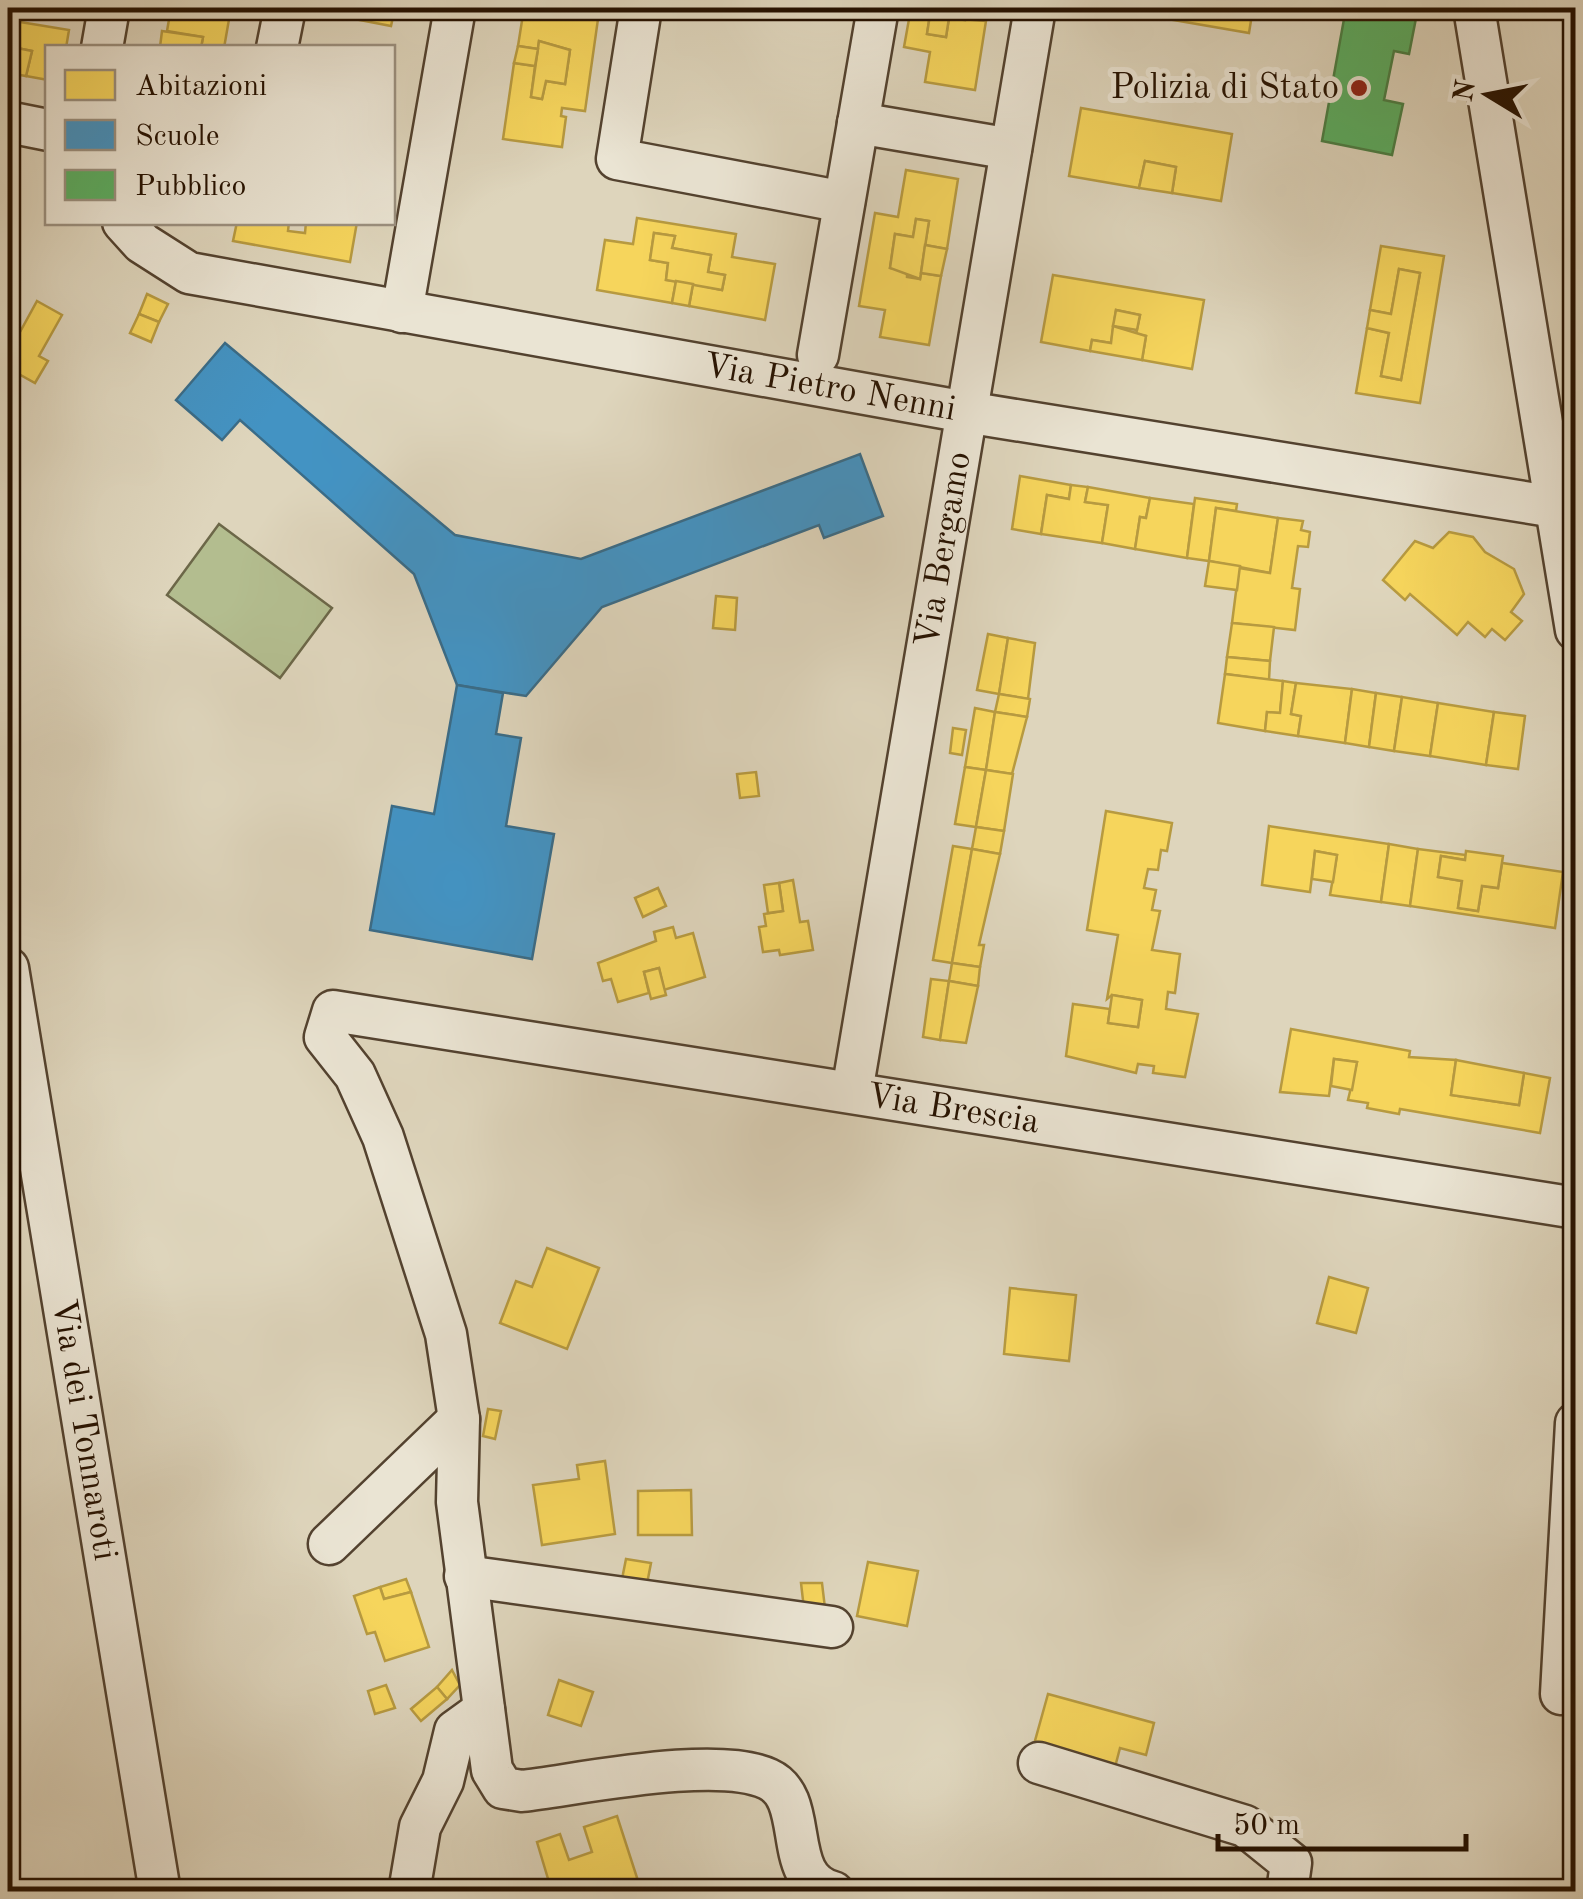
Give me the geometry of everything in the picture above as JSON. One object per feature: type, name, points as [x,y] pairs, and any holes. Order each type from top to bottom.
[{"type":"street","points":[[103,45],[109,8]]},
{"type":"street","points":[[278,45],[284,8]]},
{"type":"street","points":[[402,312],[455,8]]},
{"type":"street","points":[[641,8],[616,159],[844,202]]},
{"type":"street","points":[[818,356],[878,8]]},
{"type":"street","name":"Via Bergamo","points":[[852,1092],[1035,8]]},
{"type":"street","points":[[1474,8],[1576,630]]},
{"type":"street","points":[[8,122],[45,129]]},
{"type":"street","points":[[858,123],[1011,148]]},
{"type":"street","name":"Via Pietro Nenni","points":[[126,225],[142,243],[189,273],[966,412],[1555,507]]},
{"type":"street","name":"Via dei Tonnaroti","points":[[8,968],[160,1892]]},
{"type":"street","name":"Via Brescia","points":[[459,1418],[446,1334],[383,1137],[355,1075],[325,1037],[332,1011],[1576,1208]]},
{"type":"street","points":[[329,1544],[459,1418]]},
{"type":"street","points":[[459,1418],[457,1502],[465,1576],[492,1770],[502,1788],[522,1791],[716,1768],[770,1779],[791,1802],[797,1854],[823,1889],[833,1892]]},
{"type":"street","points":[[1561,1694],[1576,1423]]},
{"type":"street","points":[[465,1576],[832,1627]]},
{"type":"street","points":[[409,1892],[420,1827],[443,1781],[456,1732],[484,1710]]},
{"type":"street","points":[[1039,1763],[1245,1826],[1291,1863],[1287,1892]]},
{"type":"green space","points":[[219,524],[332,608],[280,678],[167,595]]},
{"type":"building: Abitazioni","points":[[171,8],[231,8],[225,45],[202,45],[203,37],[167,31]]},
{"type":"building: Abitazioni","points":[[341,8],[395,8],[391,26],[339,16]]},
{"type":"building: Abitazioni","points":[[524,8],[599,12],[585,111],[562,108],[561,116],[566,117],[562,147],[503,139],[514,63],[535,66],[531,97],[542,99],[546,81],[565,84],[570,50],[539,41],[538,49],[518,46]]},
{"type":"building: Abitazioni","points":[[911,8],[931,8],[927,34],[946,37],[949,18],[986,21],[975,90],[925,82],[930,52],[904,47]]},
{"type":"building: Abitazioni","points":[[931,8],[967,8],[965,20],[949,18],[946,37],[927,34]]},
{"type":"building: Abitazioni","points":[[1104,8],[1253,8],[1249,33]]},
{"type":"building: Abitazioni","points":[[8,20],[69,30],[66,45],[45,45],[45,79],[26,76],[32,51],[12,47],[16,31],[8,29]]},
{"type":"building: Abitazioni","points":[[8,29],[16,31],[12,47],[32,51],[26,76],[8,73]]},
{"type":"building: Abitazioni","points":[[162,31],[203,37],[202,45],[160,45]]},
{"type":"building: Abitazioni","points":[[539,41],[570,50],[565,84],[546,81],[542,99],[531,97]]},
{"type":"building: Abitazioni","points":[[518,46],[538,49],[535,66],[514,63]]},
{"type":"building: Abitazioni","points":[[1081,108],[1232,134],[1221,201],[1172,193],[1176,167],[1145,161],[1139,188],[1069,176]]},
{"type":"building: Abitazioni","points":[[1145,161],[1176,167],[1172,193],[1139,188]]},
{"type":"building: Abitazioni","points":[[906,170],[958,179],[947,249],[925,245],[929,221],[916,219],[913,237],[895,234],[890,268],[907,271],[907,277],[920,279],[921,273],[941,276],[929,345],[880,337],[885,310],[859,306],[875,213],[898,217]]},
{"type":"building: Abitazioni","points":[[637,218],[736,234],[732,257],[775,264],[765,320],[689,306],[693,284],[722,290],[725,275],[708,272],[711,255],[672,248],[675,236],[654,233],[650,260],[668,263],[666,280],[676,281],[672,303],[597,290],[605,240],[633,244]]},
{"type":"building: Abitazioni","points":[[916,219],[929,221],[920,279],[890,268],[895,234],[913,237]]},
{"type":"building: Abitazioni","points":[[236,225],[289,225],[288,231],[305,233],[306,225],[356,225],[350,262],[233,241]]},
{"type":"building: Abitazioni","points":[[654,233],[675,236],[672,248],[711,255],[708,272],[725,275],[722,290],[666,280],[668,263],[650,260]]},
{"type":"building: Abitazioni","points":[[925,245],[947,249],[941,276],[921,273]]},
{"type":"building: Abitazioni","points":[[1381,246],[1444,256],[1420,403],[1356,393],[1367,328],[1389,333],[1381,376],[1401,380],[1420,273],[1399,269],[1391,314],[1370,310]]},
{"type":"building: Abitazioni","points":[[1399,269],[1420,273],[1401,380],[1381,376],[1389,333],[1367,328],[1370,310],[1391,314]]},
{"type":"building: Abitazioni","points":[[1053,275],[1204,300],[1192,369],[1142,360],[1146,336],[1136,334],[1140,315],[1116,310],[1111,343],[1092,340],[1090,351],[1041,342]]},
{"type":"building: Abitazioni","points":[[676,281],[693,284],[689,306],[672,303]]},
{"type":"building: Abitazioni","points":[[147,294],[168,304],[159,322],[139,314]]},
{"type":"building: Abitazioni","points":[[37,301],[62,315],[39,356],[48,361],[35,383],[8,368],[8,354]]},
{"type":"building: Abitazioni","points":[[1116,310],[1140,315],[1137,330],[1113,326]]},
{"type":"building: Abitazioni","points":[[139,314],[159,322],[151,342],[130,333]]},
{"type":"building: Abitazioni","points":[[1113,326],[1146,336],[1142,360],[1090,351],[1092,340],[1111,343]]},
{"type":"building: Abitazioni","points":[[1020,476],[1071,485],[1069,499],[1047,495],[1041,534],[1012,529]]},
{"type":"building: Abitazioni","points":[[1071,485],[1088,487],[1085,502],[1108,505],[1102,543],[1041,534],[1047,495],[1069,499]]},
{"type":"building: Abitazioni","points":[[1088,487],[1150,498],[1146,518],[1140,517],[1135,549],[1102,543],[1108,505],[1085,502]]},
{"type":"building: Abitazioni","points":[[1150,498],[1194,504],[1187,558],[1135,549],[1140,517],[1146,518]]},
{"type":"building: Abitazioni","points":[[1195,498],[1237,504],[1236,511],[1216,508],[1209,561],[1187,558]]},
{"type":"building: Abitazioni","points":[[1216,508],[1278,518],[1270,573],[1209,561]]},
{"type":"building: Abitazioni","points":[[1278,518],[1303,521],[1301,530],[1310,532],[1308,547],[1298,546],[1292,588],[1300,589],[1295,630],[1232,623],[1239,568],[1270,573]]},
{"type":"building: Abitazioni","points":[[1449,532],[1473,537],[1485,552],[1514,569],[1524,594],[1511,612],[1522,621],[1505,640],[1492,629],[1485,637],[1468,622],[1457,635],[1410,594],[1405,600],[1383,580],[1415,541],[1433,548]]},
{"type":"building: Abitazioni","points":[[1209,561],[1240,566],[1237,590],[1205,586]]},
{"type":"building: Abitazioni","points":[[716,596],[737,598],[735,630],[713,628]]},
{"type":"building: Abitazioni","points":[[1232,623],[1274,627],[1270,661],[1227,657]]},
{"type":"building: Abitazioni","points":[[988,634],[1008,638],[999,694],[977,690]]},
{"type":"building: Abitazioni","points":[[1008,638],[1035,643],[1028,699],[999,694]]},
{"type":"building: Abitazioni","points":[[1227,657],[1270,661],[1269,680],[1225,674]]},
{"type":"building: Abitazioni","points":[[1225,674],[1283,681],[1280,713],[1267,712],[1265,731],[1218,723]]},
{"type":"building: Abitazioni","points":[[1283,681],[1296,683],[1291,714],[1301,716],[1298,736],[1265,731],[1267,712],[1280,713]]},
{"type":"building: Abitazioni","points":[[1296,683],[1352,689],[1345,743],[1298,736],[1301,716],[1291,714]]},
{"type":"building: Abitazioni","points":[[1352,689],[1376,693],[1369,747],[1345,743]]},
{"type":"building: Abitazioni","points":[[1376,693],[1402,697],[1394,751],[1369,747]]},
{"type":"building: Abitazioni","points":[[999,694],[1030,699],[1027,717],[995,712]]},
{"type":"building: Abitazioni","points":[[1402,697],[1438,703],[1430,756],[1394,751]]},
{"type":"building: Abitazioni","points":[[1438,703],[1494,712],[1486,765],[1430,756]]},
{"type":"building: Abitazioni","points":[[975,708],[995,712],[986,770],[965,767]]},
{"type":"building: Abitazioni","points":[[995,712],[1027,717],[1012,774],[986,770]]},
{"type":"building: Abitazioni","points":[[1494,712],[1525,716],[1518,769],[1486,765]]},
{"type":"building: Abitazioni","points":[[953,728],[966,730],[962,755],[950,753]]},
{"type":"building: Abitazioni","points":[[965,767],[986,770],[976,827],[955,824]]},
{"type":"building: Abitazioni","points":[[986,770],[1013,774],[1004,831],[976,827]]},
{"type":"building: Abitazioni","points":[[756,772],[759,796],[740,798],[737,774]]},
{"type":"building: Abitazioni","points":[[1106,811],[1172,823],[1167,851],[1161,850],[1158,870],[1148,869],[1144,888],[1156,890],[1152,910],[1160,911],[1152,950],[1180,954],[1175,993],[1168,992],[1166,1009],[1198,1014],[1185,1077],[1153,1073],[1154,1066],[1138,1064],[1136,1073],[1066,1056],[1073,1004],[1110,1009],[1108,1023],[1138,1027],[1142,1000],[1112,995],[1107,999],[1118,935],[1087,930]]},
{"type":"building: Abitazioni","points":[[1269,826],[1389,844],[1381,902],[1330,895],[1337,855],[1315,851],[1310,892],[1262,885]]},
{"type":"building: Abitazioni","points":[[976,827],[1004,831],[1000,854],[972,849]]},
{"type":"building: Abitazioni","points":[[1389,844],[1418,849],[1410,906],[1381,902]]},
{"type":"building: Abitazioni","points":[[953,846],[972,849],[952,963],[933,960]]},
{"type":"building: Abitazioni","points":[[972,849],[1000,854],[979,945],[984,945],[980,967],[952,963]]},
{"type":"building: Abitazioni","points":[[1418,849],[1466,855],[1465,860],[1441,856],[1438,877],[1462,881],[1458,908],[1478,911],[1482,886],[1498,888],[1502,863],[1563,872],[1555,928],[1410,906]]},
{"type":"building: Abitazioni","points":[[1315,851],[1337,855],[1333,882],[1312,879]]},
{"type":"building: Abitazioni","points":[[1466,851],[1503,856],[1498,888],[1482,886],[1478,911],[1458,908],[1462,881],[1438,877],[1441,856],[1465,860]]},
{"type":"building: Abitazioni","points":[[793,880],[800,922],[808,921],[813,950],[780,955],[779,950],[763,952],[759,927],[766,926],[764,914],[783,911],[779,883]]},
{"type":"building: Abitazioni","points":[[779,883],[783,911],[768,913],[764,885]]},
{"type":"building: Abitazioni","points":[[658,888],[666,906],[643,917],[635,898]]},
{"type":"building: Abitazioni","points":[[673,927],[676,938],[693,933],[705,977],[664,990],[659,968],[644,972],[649,993],[618,1002],[611,979],[603,981],[598,963],[656,941],[654,932]]},
{"type":"building: Abitazioni","points":[[952,963],[980,967],[978,986],[949,981]]},
{"type":"building: Abitazioni","points":[[659,968],[666,995],[651,999],[644,972]]},
{"type":"building: Abitazioni","points":[[931,979],[949,981],[940,1040],[923,1037]]},
{"type":"building: Abitazioni","points":[[949,981],[978,986],[966,1043],[940,1040]]},
{"type":"building: Abitazioni","points":[[1112,995],[1142,1000],[1138,1027],[1108,1023]]},
{"type":"building: Abitazioni","points":[[1291,1029],[1410,1051],[1409,1057],[1456,1060],[1451,1095],[1519,1105],[1524,1073],[1550,1078],[1540,1133],[1400,1109],[1399,1114],[1367,1108],[1368,1103],[1348,1100],[1357,1062],[1334,1059],[1329,1096],[1280,1092]]},
{"type":"building: Abitazioni","points":[[1334,1059],[1357,1062],[1352,1090],[1331,1086]]},
{"type":"building: Abitazioni","points":[[1456,1060],[1524,1073],[1519,1105],[1451,1095]]},
{"type":"building: Abitazioni","points":[[547,1248],[599,1268],[567,1349],[500,1323],[516,1281],[532,1287]]},
{"type":"building: Abitazioni","points":[[1329,1277],[1368,1288],[1356,1333],[1317,1323]]},
{"type":"building: Abitazioni","points":[[1010,1288],[1076,1295],[1069,1361],[1004,1354]]},
{"type":"building: Abitazioni","points":[[488,1409],[501,1411],[495,1439],[483,1436]]},
{"type":"building: Abitazioni","points":[[605,1461],[615,1534],[542,1545],[533,1485],[579,1479],[577,1465]]},
{"type":"building: Abitazioni","points":[[691,1490],[692,1535],[638,1535],[638,1491]]},
{"type":"building: Abitazioni","points":[[626,1559],[651,1563],[646,1589],[621,1584]]},
{"type":"building: Abitazioni","points":[[868,1562],[918,1571],[907,1626],[857,1616]]},
{"type":"building: Abitazioni","points":[[406,1579],[411,1592],[384,1599],[380,1587]]},
{"type":"building: Abitazioni","points":[[801,1583],[822,1583],[825,1608],[804,1609]]},
{"type":"building: Abitazioni","points":[[380,1587],[384,1599],[411,1592],[429,1647],[385,1661],[375,1632],[367,1634],[354,1596]]},
{"type":"building: Abitazioni","points":[[452,1670],[460,1685],[447,1699],[437,1687]]},
{"type":"building: Abitazioni","points":[[559,1680],[593,1692],[581,1726],[548,1715]]},
{"type":"building: Abitazioni","points":[[386,1685],[395,1708],[375,1714],[368,1691]]},
{"type":"building: Abitazioni","points":[[437,1687],[447,1699],[421,1721],[411,1709]]},
{"type":"building: Abitazioni","points":[[1048,1694],[1154,1723],[1146,1755],[1120,1748],[1114,1771],[1033,1748]]},
{"type":"building: Abitazioni","points":[[617,1816],[641,1890],[552,1892],[537,1842],[560,1834],[569,1860],[592,1852],[584,1827]]},
{"type":"building: Scuole","points":[[225,343],[455,535],[581,559],[860,454],[883,516],[824,538],[819,525],[602,607],[526,696],[457,685],[414,574],[240,420],[222,440],[176,400]]},
{"type":"building: Scuole","points":[[457,685],[503,693],[496,734],[521,738],[506,826],[554,834],[532,959],[370,930],[392,806],[434,814]]},
{"type":"building: Pubblico","name":"Polizia di Stato","points":[[1346,8],[1418,8],[1409,54],[1394,51],[1384,100],[1403,104],[1392,155],[1322,141]]},
{"type":"place","name":"Polizia di Stato","points":[[1359,88]]}]
